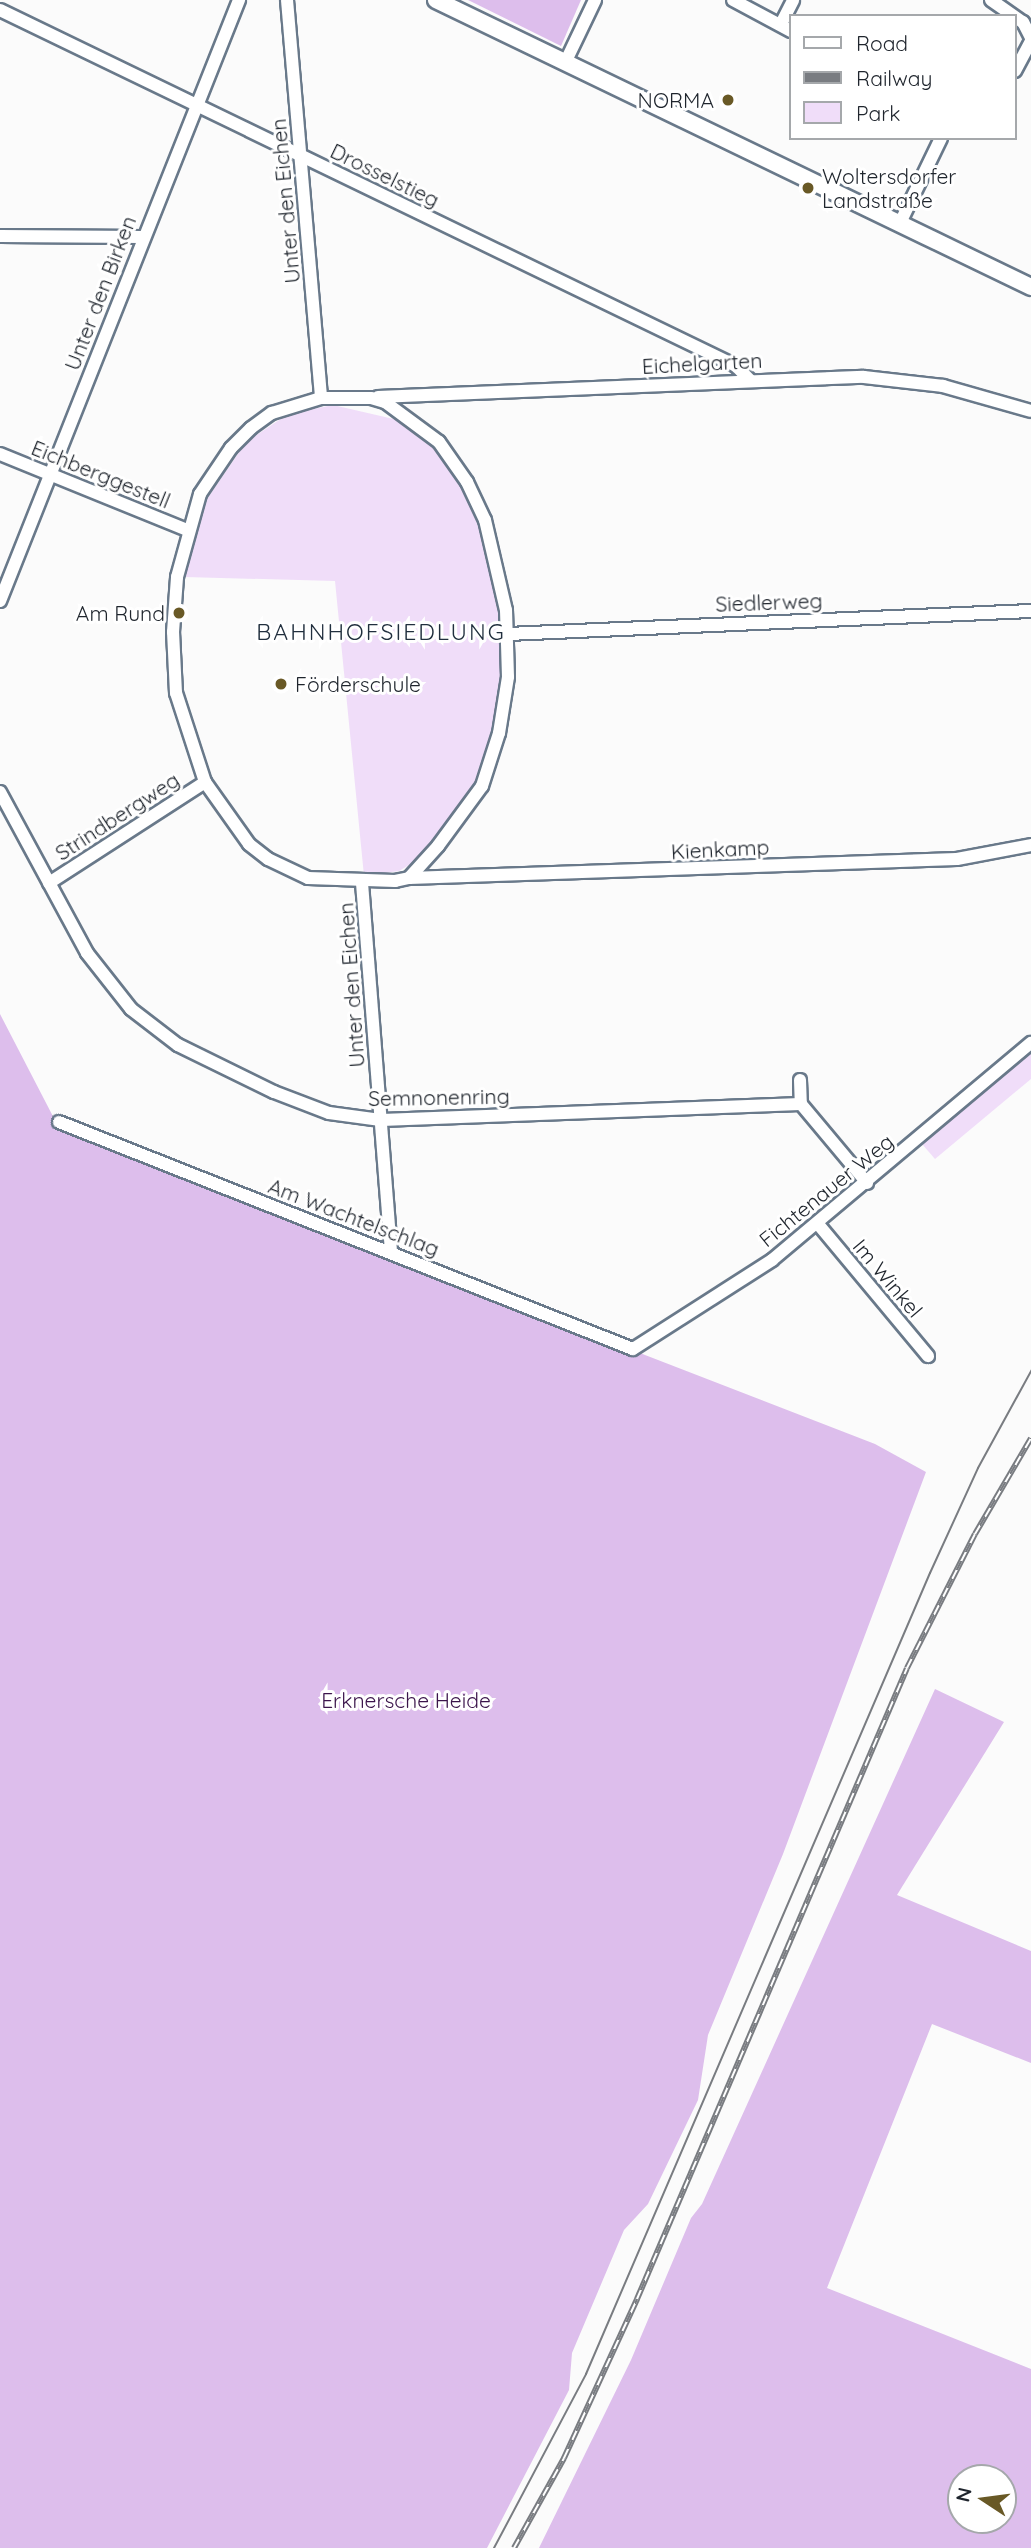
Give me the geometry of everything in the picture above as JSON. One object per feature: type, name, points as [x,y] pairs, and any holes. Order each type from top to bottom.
[{"type":"main road","points":[[436,0],[1031,287]]},
{"type":"street","name":"Unter den Birken","points":[[0,601],[142,237],[239,0]]},
{"type":"street","name":"Unter den Eichen","points":[[287,0],[321,398]]},
{"type":"street","points":[[565,63],[594,0]]},
{"type":"street","points":[[733,0],[786,27],[793,0]]},
{"type":"street","points":[[991,0],[1011,14]]},
{"type":"street","name":"Drosselstieg","points":[[0,10],[736,366],[750,380]]},
{"type":"street","points":[[1017,18],[1023,22],[1031,40],[1017,67]]},
{"type":"street","points":[[900,223],[940,140]]},
{"type":"street","points":[[0,236],[142,237]]},
{"type":"street","name":"Eichelgarten","points":[[370,398],[750,380],[890,379],[963,390],[1031,411]]},
{"type":"street","points":[[321,398],[370,398],[385,402],[439,442],[467,482],[494,548],[508,634],[499,733],[482,786],[460,821],[409,878],[362,883],[308,878],[268,859],[233,826],[205,782],[184,726],[174,665],[173,613],[187,530],[200,494],[231,448],[272,413],[321,398]]},
{"type":"street","name":"Eichberggestell","points":[[0,454],[187,530]]},
{"type":"street","name":"Siedlerweg","points":[[508,634],[1031,611]]},
{"type":"street","name":"Strindbergweg","points":[[49,883],[205,782]]},
{"type":"street","name":"Semnonenring","points":[[0,792],[49,883],[108,982],[154,1028],[178,1045],[301,1105],[381,1120],[801,1104]]},
{"type":"street","name":"Kienkamp","points":[[409,878],[957,859],[1031,845]]},
{"type":"street","name":"Unter den Eichen","points":[[362,883],[391,1252]]},
{"type":"street","name":"Fichtenauer Weg","points":[[633,1349],[772,1260],[1031,1043]]},
{"type":"street","points":[[800,1080],[801,1104],[867,1183]]},
{"type":"street","name":"Am Wachtelschlag","points":[[59,1122],[633,1349]]},
{"type":"street","name":"Im Winkel","points":[[818,1224],[928,1356]]},
{"type":"green space","points":[[468,0],[581,0],[561,46]]},
{"type":"green space","points":[[333,405],[398,420],[436,449],[478,514],[501,615],[502,663],[495,724],[471,794],[419,859],[399,871],[364,876],[335,581],[185,577],[191,538],[205,502],[246,442],[288,414]]},
{"type":"green space","name":"Erknersche Heide","points":[[0,1014],[59,1128],[875,1444],[926,1472],[783,1854],[708,2035],[698,2100],[648,2204],[624,2230],[572,2353],[569,2390],[487,2548],[0,2548]]},
{"type":"green space","points":[[1031,1052],[1031,1079],[935,1159],[922,1144]]},
{"type":"green space","points":[[935,1689],[1004,1722],[897,1895],[1031,1951],[1031,2063],[932,2024],[827,2288],[1031,2369],[1031,2548],[539,2548],[631,2360],[691,2218],[702,2204]]},
{"type":"tram line","points":[[494,2548],[586,2374],[930,1573],[978,1468],[1031,1371]]},
{"type":"railway","points":[[514,2548],[564,2458],[637,2299],[907,1668],[975,1534],[1031,1438]]},
{"type":"place","name":"NORMA","points":[[728,100]]},
{"type":"place","name":"Woltersdorfer Landstraße","points":[[808,188]]},
{"type":"place","name":"Am Rund","points":[[179,613]]},
{"type":"place","name":"Förderschule","points":[[281,684]]},
{"type":"district","name":"BAHNHOFSIEDLUNG","points":[[381,632]]}]
